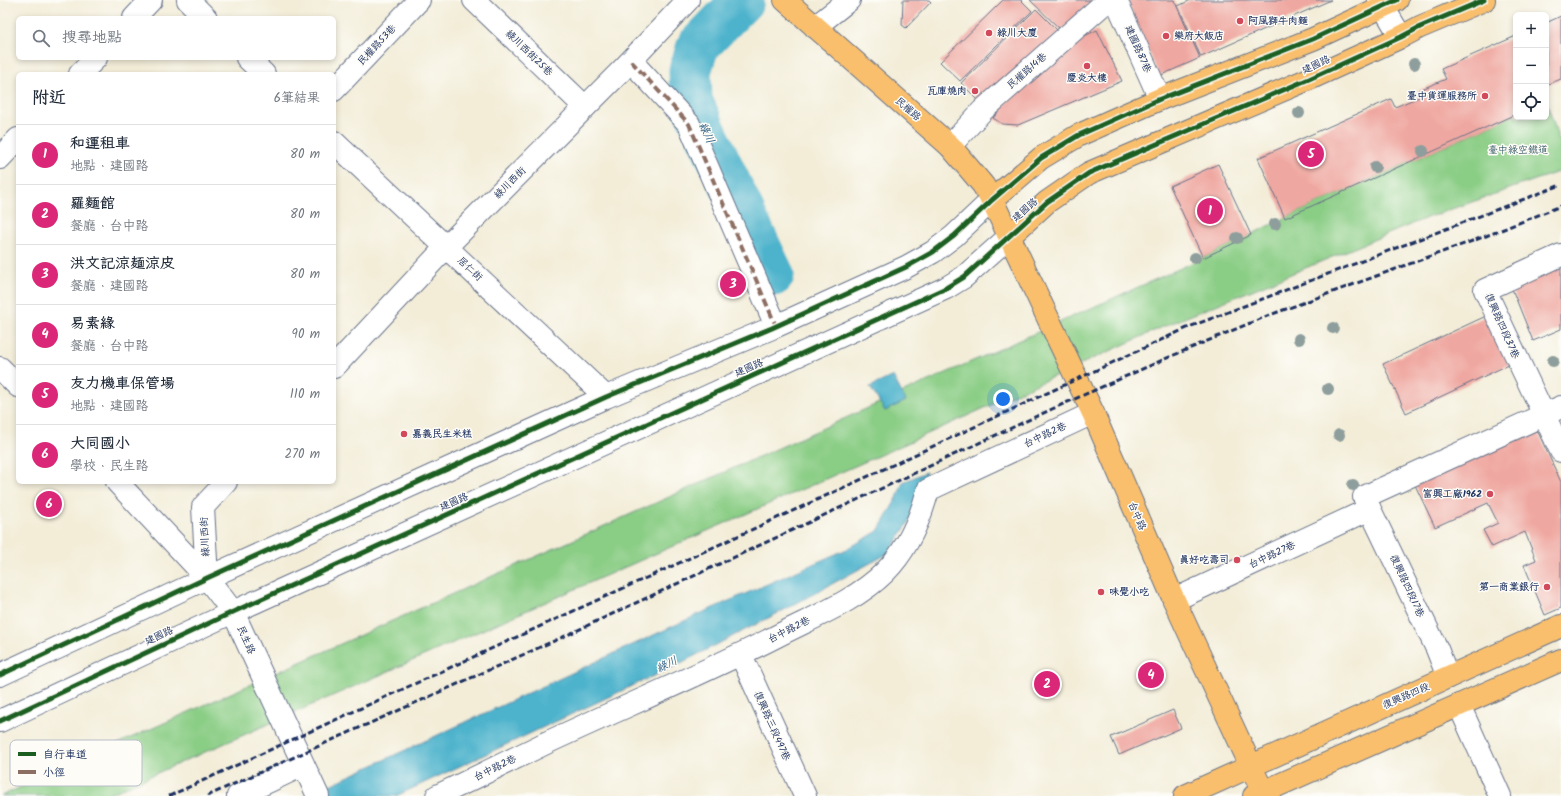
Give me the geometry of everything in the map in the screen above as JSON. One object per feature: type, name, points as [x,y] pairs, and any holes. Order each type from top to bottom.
[{"type":"main road","name":"民權路","points":[[785,0],[950,146],[983,185],[1010,236]]},
{"type":"main road","name":"建國路","points":[[1010,236],[1048,202],[1088,173],[1308,79],[1420,27],[1484,0]]},
{"type":"main road","points":[[992,200],[1041,158],[1079,135],[1160,99],[1313,39],[1386,2]]},
{"type":"main road","name":"台中路","points":[[1010,236],[1093,413],[1174,600],[1251,765],[1260,795]]},
{"type":"main road","name":"復興路四段","points":[[1185,796],[1561,626]]},
{"type":"main road","points":[[1260,795],[1561,660]]},
{"type":"street","points":[[136,16],[151,0]]},
{"type":"street","points":[[188,0],[204,16]]},
{"type":"street","name":"民權路53巷","points":[[336,88],[419,0]]},
{"type":"street","name":"綠川西街25巷","points":[[474,0],[585,107]]},
{"type":"street","name":"綠川西街","points":[[336,365],[446,247],[631,61],[688,0]]},
{"type":"street","points":[[815,27],[849,0]]},
{"type":"street","name":"民權路14巷","points":[[950,146],[982,110],[1108,0]]},
{"type":"street","name":"建國路87巷","points":[[1116,0],[1160,99]]},
{"type":"street","points":[[1386,2],[1401,37]]},
{"type":"street","points":[[82,72],[94,60]]},
{"type":"street","points":[[249,60],[262,72]]},
{"type":"street","points":[[631,61],[689,124],[776,326]]},
{"type":"street","points":[[0,158],[16,141]]},
{"type":"street","name":"居仁街","points":[[336,144],[606,397]]},
{"type":"street","points":[[0,675],[207,578],[606,397],[776,326],[906,267],[933,252],[954,236],[992,200]]},
{"type":"street","name":"建國路","points":[[0,721],[233,612],[946,288],[964,277],[1010,236]]},
{"type":"street","name":"復興路四段37巷","points":[[1561,255],[1485,290],[1552,411],[1561,450]]},
{"type":"street","points":[[0,368],[16,384]]},
{"type":"street","points":[[1367,503],[1552,411]]},
{"type":"street","name":"台中路2巷","points":[[437,796],[545,744],[740,655],[847,600],[870,586],[900,555],[922,512],[928,490],[1093,413]]},
{"type":"street","name":"民生路","points":[[119,484],[207,578],[233,612],[310,781]]},
{"type":"street","name":"綠川西街","points":[[207,578],[203,506],[224,484]]},
{"type":"street","name":"台中路27巷","points":[[1174,600],[1367,503]]},
{"type":"street","name":"復興路四段17巷","points":[[1367,503],[1448,677]]},
{"type":"street","name":"復興路三段497巷","points":[[740,655],[805,796]]},
{"type":"street","points":[[1458,705],[1500,796]]},
{"type":"street","points":[[238,796],[310,781]]},
{"type":"green space","name":"臺中綠空鐵道","points":[[1549,110],[1561,145],[1561,171],[1429,217],[1165,326],[912,441],[142,780],[142,740],[126,740],[1203,258],[1285,218],[1513,115],[1513,120],[1549,120]]},
{"type":"green space","name":"臺中綠空鐵道","points":[[23,786],[128,786],[105,796],[1,796]]},
{"type":"water","points":[[893,376],[906,401],[885,411],[870,387]]},
{"type":"water","points":[[926,472],[921,503],[889,553],[784,610],[675,666],[396,796],[306,796],[697,615],[847,549],[878,531],[897,498],[903,482]]},
{"type":"building","points":[[903,0],[929,0],[931,2],[906,28],[902,25]]},
{"type":"building","name":"綠川大廈","points":[[1003,0],[1021,0],[1032,11],[960,81],[940,62]]},
{"type":"building","points":[[1030,0],[1092,0],[1062,31]]},
{"type":"building","name":"樂府大飯店","points":[[1127,0],[1174,0],[1200,58],[1159,76]]},
{"type":"building","points":[[1191,0],[1331,0],[1201,57],[1178,6]]},
{"type":"building","points":[[1036,9],[1060,33],[985,107],[961,83]]},
{"type":"building","points":[[1561,16],[1561,79],[1549,84],[1549,48],[1549,22]]},
{"type":"building","points":[[1097,30],[1122,81],[1018,125],[1002,124],[993,118],[1053,51]]},
{"type":"building","points":[[1513,37],[1513,115],[1285,218],[1258,158],[1391,99],[1395,107],[1419,97],[1417,91],[1446,79],[1441,69]]},
{"type":"building","points":[[1218,164],[1251,235],[1203,258],[1170,186]]},
{"type":"building","points":[[1561,267],[1561,329],[1533,341],[1512,289]]},
{"type":"building","points":[[1486,316],[1510,364],[1406,413],[1383,364]]},
{"type":"building","name":"富興工廠1962","points":[[1537,430],[1561,482],[1561,608],[1545,615],[1524,565],[1536,560],[1525,532],[1492,547],[1483,530],[1498,523],[1488,503],[1435,527],[1415,485]]},
{"type":"building","points":[[1173,710],[1181,728],[1119,755],[1111,737]]},
{"type":"waterway","name":"綠川","points":[[743,0],[698,46],[690,71],[691,101],[773,275]]},
{"type":"railway","points":[[169,796],[856,482],[1189,327],[1561,185]]},
{"type":"railway","points":[[207,796],[565,636],[1052,409],[1174,355],[1267,316],[1486,236],[1561,206]]},
{"type":"marked path","points":[[631,61],[689,124],[776,326]]},
{"type":"cycle path","points":[[0,675],[207,578],[606,397],[772,328],[906,267],[933,252],[954,236],[992,200],[1041,158],[1079,135],[1160,99],[1313,39],[1397,0]]},
{"type":"cycle path","points":[[0,721],[233,612],[946,288],[964,277],[1047,202],[1089,173],[1309,79],[1420,27],[1484,0]]},
{"type":"place","name":"阿風獅牛肉麵","points":[[1240,21]]},
{"type":"place","name":"綠川大廈","points":[[989,33]]},
{"type":"place","name":"樂府大飯店","points":[[1166,36]]},
{"type":"place","name":"慶炎大樓","points":[[1087,66]]},
{"type":"place","name":"瓦庫燒肉","points":[[975,91]]},
{"type":"place","name":"臺中貨運服務所","points":[[1485,96]]},
{"type":"place","name":"友力機車保管場","points":[[1311,154]]},
{"type":"place","name":"和運租車","points":[[1210,211]]},
{"type":"place","name":"洪文記涼麺涼皮","points":[[733,284]]},
{"type":"place","name":"嘉義民生米糕","points":[[404,434]]},
{"type":"place","name":"富興工廠1962","points":[[1490,494]]},
{"type":"place","name":"大同國小","points":[[49,504]]},
{"type":"place","name":"真好吃壽司","points":[[1237,560]]},
{"type":"place","name":"第一商業銀行","points":[[1547,587]]},
{"type":"place","name":"味覺小吃","points":[[1101,592]]},
{"type":"place","name":"易素緣","points":[[1151,675]]},
{"type":"place","name":"羅麵館","points":[[1047,684]]}]
